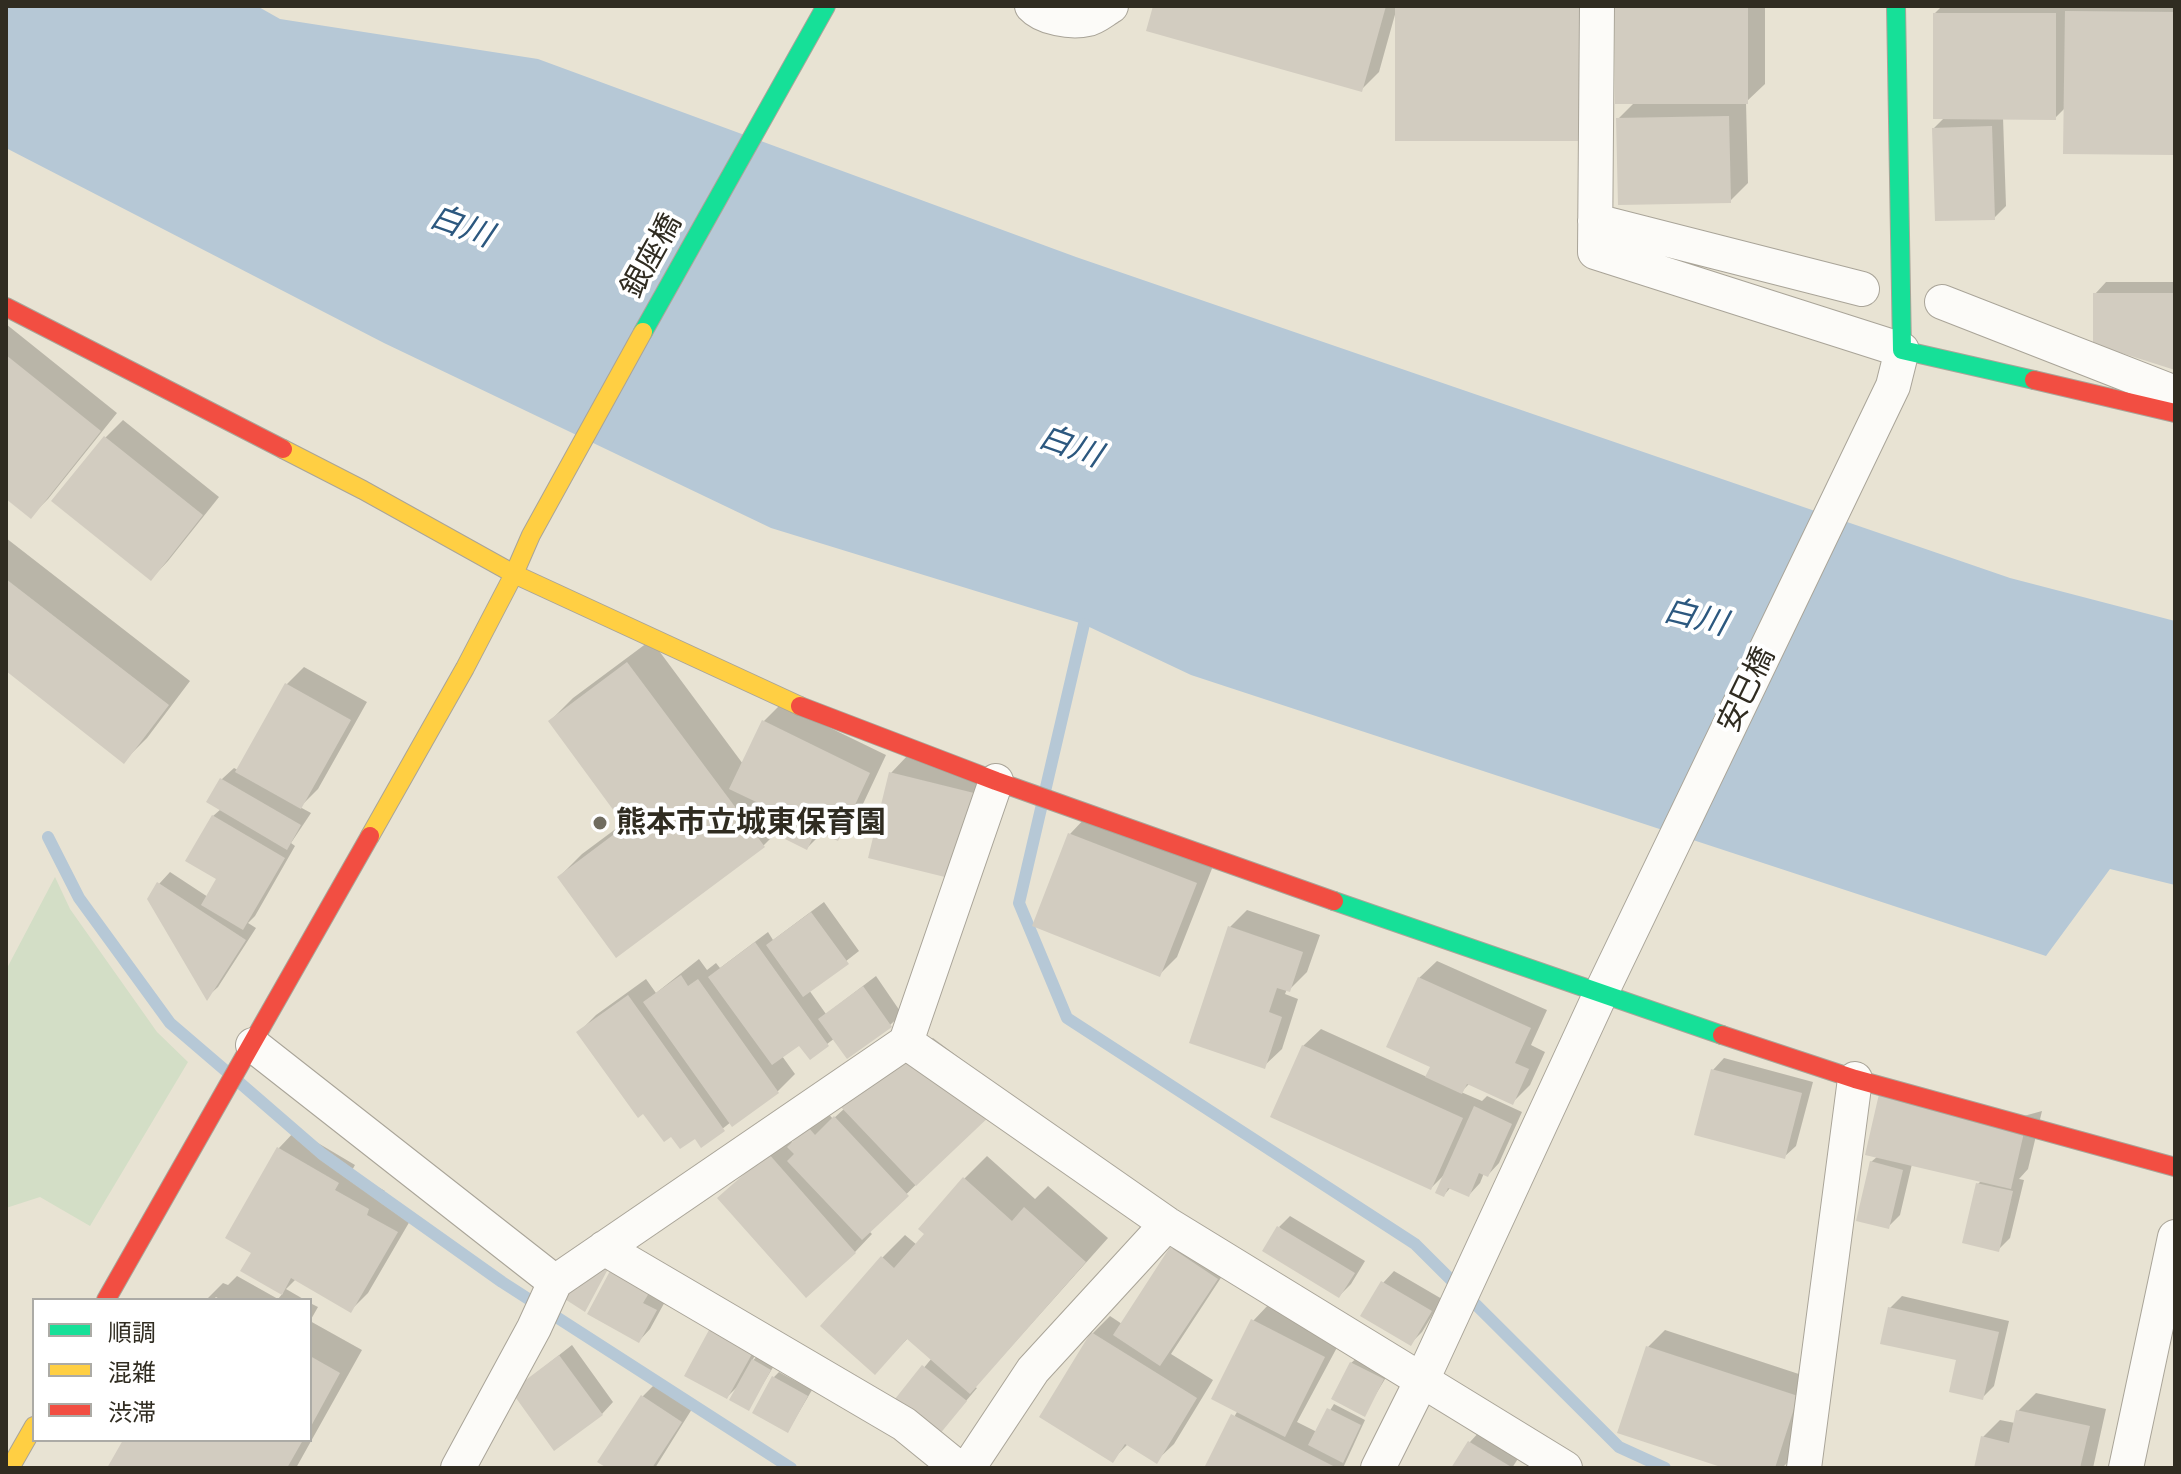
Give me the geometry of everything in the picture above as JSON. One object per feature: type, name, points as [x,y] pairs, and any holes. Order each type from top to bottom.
[{"type":"street","name":"銀座橋","points":[[107,1298],[465,668],[531,535],[826,6]]},
{"type":"street","points":[[1032,6],[1038,13],[1063,19],[1089,19],[1111,6]]},
{"type":"street","points":[[1595,236],[1597,6]]},
{"type":"street","points":[[1896,6],[1902,350]]},
{"type":"street","points":[[1595,236],[1862,289]]},
{"type":"street","points":[[1595,236],[1902,350],[2175,413]]},
{"type":"street","points":[[1942,302],[2175,393]]},
{"type":"street","points":[[6,307],[363,490],[514,574],[810,711],[996,781],[1600,995],[1855,1079],[2175,1167]]},
{"type":"street","name":"安巳橋","points":[[1378,1468],[1422,1380],[1600,995],[1893,386],[1902,350]]},
{"type":"street","points":[[458,1468],[534,1328],[555,1282],[906,1042],[996,781]]},
{"type":"street","points":[[906,1042],[1167,1224],[1565,1468]]},
{"type":"street","points":[[253,1045],[555,1282]]},
{"type":"street","points":[[1804,1468],[1855,1079]]},
{"type":"street","points":[[968,1468],[1033,1370],[1167,1224]]},
{"type":"street","points":[[2126,1468],[2175,1237]]},
{"type":"street","points":[[604,1248],[904,1424],[958,1468]]},
{"type":"street","points":[[10,1468],[32,1430]]},
{"type":"green space","points":[[55,877],[70,909],[157,1032],[188,1062],[90,1226],[40,1197],[6,1208],[6,970]]},
{"type":"water","name":"白川","points":[[6,6],[257,6],[280,19],[538,59],[1076,257],[2010,578],[2175,621],[2175,885],[2110,869],[2046,956],[1191,675],[1083,624],[771,528],[384,343],[6,148]]},
{"type":"building","points":[[1153,6],[1386,6],[1362,92],[1146,31]]},
{"type":"building","points":[[1395,6],[1585,6],[1585,141],[1395,141]]},
{"type":"building","points":[[1615,6],[1748,6],[1748,104],[1615,104]]},
{"type":"building","points":[[2065,11],[2175,12],[2175,155],[2063,154]]},
{"type":"building","points":[[1933,13],[2056,13],[2056,120],[1933,119]]},
{"type":"building","points":[[1729,116],[1731,203],[1618,205],[1616,118]]},
{"type":"building","points":[[1992,126],[1995,220],[1935,221],[1932,128]]},
{"type":"building","points":[[2093,293],[2175,293],[2175,370],[2093,344]]},
{"type":"building","points":[[6,355],[101,431],[31,519],[6,499]]},
{"type":"building","points":[[104,436],[203,515],[151,581],[51,501]]},
{"type":"building","points":[[6,579],[169,705],[124,764],[6,671]]},
{"type":"building","points":[[627,662],[765,847],[616,958],[557,877],[625,826],[548,721]]},
{"type":"building","points":[[285,683],[351,720],[301,809],[235,772]]},
{"type":"building","points":[[762,720],[870,773],[838,841],[816,831],[807,850],[783,838],[792,819],[729,789]]},
{"type":"building","points":[[889,772],[974,793],[953,879],[868,858]]},
{"type":"building","points":[[220,778],[301,825],[287,850],[206,802]]},
{"type":"building","points":[[212,815],[285,858],[243,930],[201,905],[216,879],[185,861]]},
{"type":"building","points":[[1068,833],[1197,883],[1160,977],[1032,926]]},
{"type":"building","points":[[157,882],[246,940],[207,1001],[147,899]]},
{"type":"building","points":[[811,912],[849,964],[803,997],[766,945]]},
{"type":"building","points":[[1228,926],[1303,952],[1290,992],[1277,988],[1269,1012],[1282,1017],[1265,1069],[1189,1043]]},
{"type":"building","points":[[755,942],[829,1046],[810,1060],[799,1046],[772,1065],[708,977]]},
{"type":"building","points":[[681,975],[688,986],[698,979],[779,1093],[732,1127],[643,1002]]},
{"type":"building","points":[[1418,977],[1531,1028],[1515,1063],[1529,1069],[1513,1105],[1467,1084],[1462,1094],[1425,1077],[1430,1067],[1386,1047]]},
{"type":"building","points":[[863,986],[892,1027],[847,1059],[818,1019]]},
{"type":"building","points":[[628,995],[725,1131],[701,1148],[695,1139],[680,1149],[671,1137],[664,1142],[643,1114],[638,1118],[576,1032]]},
{"type":"building","points":[[1302,1045],[1463,1118],[1431,1190],[1270,1117]]},
{"type":"building","points":[[914,1054],[993,1113],[916,1186],[839,1105]]},
{"type":"building","points":[[1711,1069],[1802,1093],[1785,1159],[1694,1135]]},
{"type":"building","points":[[1879,1094],[2025,1128],[2011,1189],[1865,1155]]},
{"type":"building","points":[[1474,1106],[1512,1124],[1488,1177],[1479,1173],[1469,1197],[1448,1188],[1444,1197],[1435,1193]]},
{"type":"building","points":[[834,1116],[909,1196],[862,1240],[787,1161],[794,1154],[787,1147],[808,1127],[815,1135]]},
{"type":"building","points":[[277,1147],[339,1183],[335,1190],[369,1209],[367,1215],[398,1232],[351,1313],[291,1278],[282,1295],[240,1271],[251,1253],[225,1238]]},
{"type":"building","points":[[768,1153],[856,1253],[806,1298],[717,1198]]},
{"type":"building","points":[[1870,1161],[1903,1170],[1889,1229],[1856,1221]]},
{"type":"building","points":[[963,1177],[1012,1221],[1024,1207],[1086,1262],[970,1394],[907,1339],[875,1375],[820,1326],[881,1256],[894,1268],[924,1234],[918,1229]]},
{"type":"building","points":[[1976,1183],[2013,1191],[1999,1252],[1962,1243]]},
{"type":"building","points":[[1277,1226],[1355,1273],[1339,1298],[1262,1251]]},
{"type":"building","points":[[1170,1247],[1218,1279],[1160,1366],[1113,1335]]},
{"type":"building","points":[[591,1261],[608,1269],[585,1312],[557,1294]]},
{"type":"building","points":[[610,1271],[649,1293],[643,1303],[657,1310],[639,1343],[587,1314]]},
{"type":"building","points":[[1381,1281],[1432,1311],[1411,1346],[1360,1316]]},
{"type":"building","points":[[1888,1307],[1999,1332],[1983,1400],[1949,1392],[1956,1360],[1880,1344]]},
{"type":"building","points":[[1251,1319],[1325,1357],[1285,1437],[1211,1399]]},
{"type":"building","points":[[709,1330],[752,1354],[727,1399],[684,1376]]},
{"type":"building","points":[[1091,1332],[1197,1398],[1157,1464],[1125,1444],[1113,1463],[1039,1417]]},
{"type":"building","points":[[1646,1346],[1798,1396],[1775,1468],[1724,1468],[1617,1433]]},
{"type":"building","points":[[559,1355],[603,1415],[554,1451],[511,1391]]},
{"type":"building","points":[[312,1357],[340,1373],[312,1424]]},
{"type":"building","points":[[752,1359],[771,1370],[749,1411],[729,1400]]},
{"type":"building","points":[[1350,1362],[1384,1379],[1365,1417],[1331,1399]]},
{"type":"building","points":[[922,1365],[967,1401],[939,1435],[895,1399]]},
{"type":"building","points":[[772,1376],[808,1396],[788,1433],[752,1413]]},
{"type":"building","points":[[641,1395],[682,1422],[652,1468],[607,1468],[597,1462]]},
{"type":"building","points":[[1327,1408],[1361,1425],[1343,1463],[1308,1445]]},
{"type":"building","points":[[2016,1410],[2090,1426],[2080,1468],[1974,1468],[1981,1436],[2009,1443]]},
{"type":"building","points":[[1231,1414],[1337,1468],[1204,1468]]},
{"type":"building","points":[[1468,1441],[1513,1468],[1451,1468]]},
{"type":"building","points":[[122,1442],[302,1442],[287,1468],[107,1468]]},
{"type":"waterway","points":[[1084,624],[1019,903],[1067,1018],[1415,1244],[1619,1447],[1665,1468]]},
{"type":"waterway","points":[[48,837],[79,898],[170,1023],[226,1071]]},
{"type":"waterway","points":[[240,1083],[322,1154],[502,1282],[791,1468]]},
{"type":"traffic: fast","points":[[643,332],[826,6]]},
{"type":"traffic: fast","points":[[1896,6],[1902,350],[2034,380]]},
{"type":"traffic: fast","points":[[1334,901],[1722,1035]]},
{"type":"traffic: slow","points":[[370,836],[465,668],[531,535],[643,332]]},
{"type":"traffic: slow","points":[[283,449],[514,574],[800,706]]},
{"type":"traffic: slow","points":[[10,1468],[32,1430]]},
{"type":"traffic: jam","points":[[6,307],[283,449]]},
{"type":"traffic: jam","points":[[2034,380],[2175,413]]},
{"type":"traffic: jam","points":[[800,706],[996,781],[1334,901]]},
{"type":"traffic: jam","points":[[107,1298],[370,836]]},
{"type":"traffic: jam","points":[[1722,1035],[1855,1079],[2175,1167]]},
{"type":"place","name":"熊本市立城東保育園","points":[[600,823]]}]
